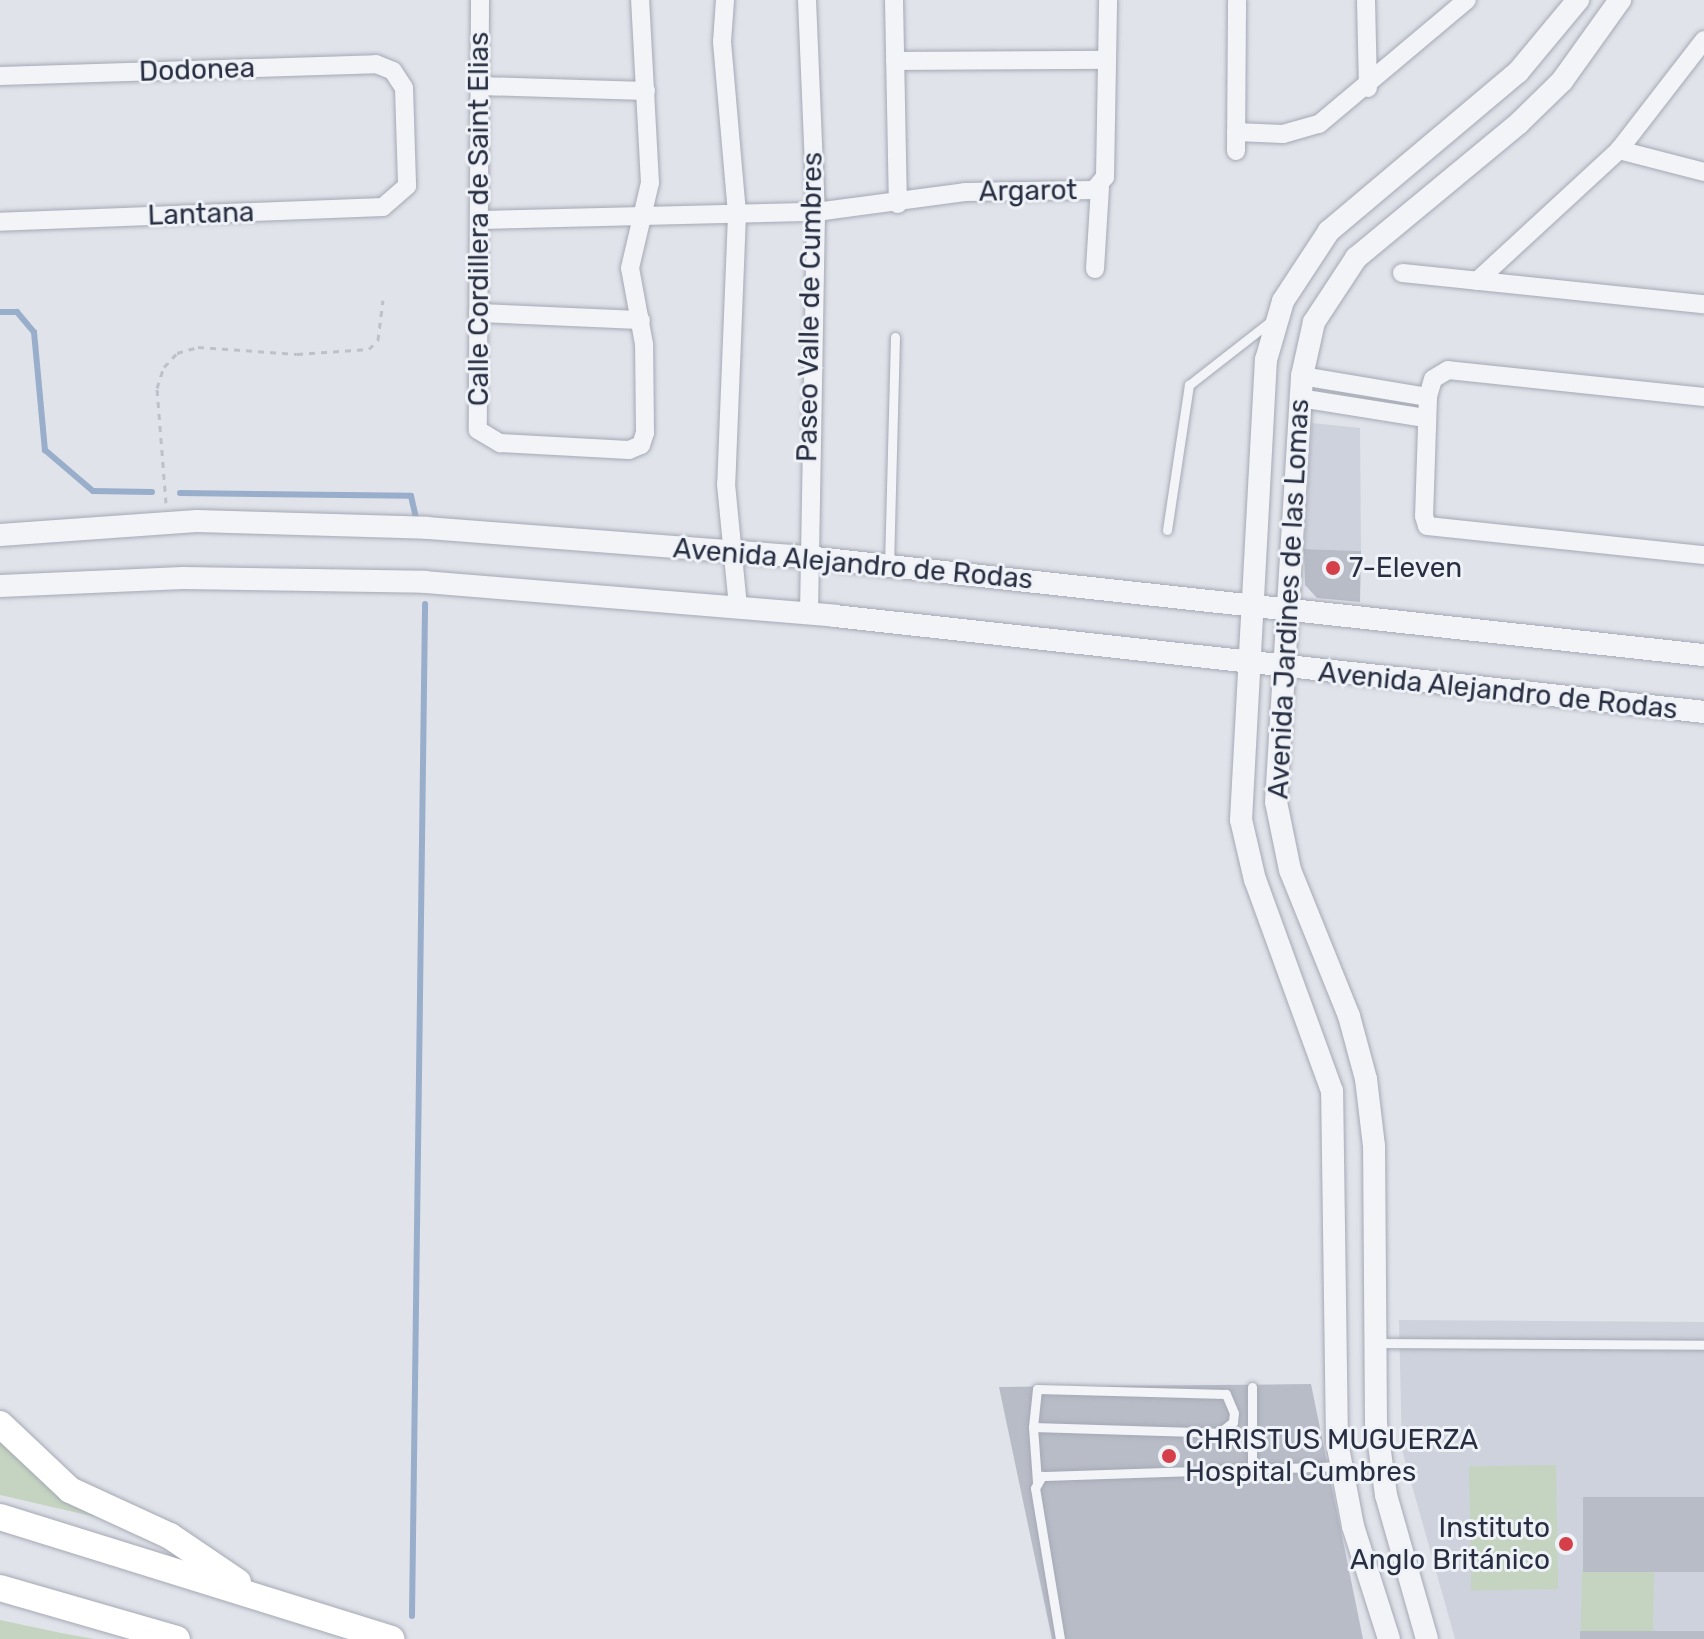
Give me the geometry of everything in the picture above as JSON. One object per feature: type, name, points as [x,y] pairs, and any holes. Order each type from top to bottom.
[{"type":"main road","points":[[0,1424],[70,1490],[198,1551],[246,1589]]},
{"type":"main road","points":[[0,1517],[246,1589],[391,1639]]},
{"type":"main road","points":[[0,1588],[177,1639]]},
{"type":"street","name":"Calle Cordillera de Saint Elias","points":[[480,0],[478,313],[481,437],[600,449],[641,445],[641,320]]},
{"type":"street","points":[[478,313],[641,320],[630,268],[644,219],[650,183],[640,0]]},
{"type":"street","points":[[725,0],[723,53],[737,215],[726,484],[738,607]]},
{"type":"street","name":"Paseo Valle de Cumbres","points":[[807,0],[816,212],[807,557],[809,614]]},
{"type":"street","points":[[894,0],[898,204]]},
{"type":"street","name":"Argarot","points":[[479,220],[644,219],[816,212],[898,204],[965,192],[1100,187],[1108,0]]},
{"type":"street","points":[[1237,0],[1236,141],[1309,129],[1368,88],[1467,0]]},
{"type":"street","points":[[1366,0],[1368,88]]},
{"type":"street","name":"Avenida Jardines de las Lomas","points":[[1389,1639],[1341,1466],[1334,1385],[1337,1127],[1323,1056],[1246,849],[1238,791],[1266,360],[1278,316],[1299,271],[1329,231],[1518,72],[1578,0]]},
{"type":"street","name":"Avenida Jardines de las Lomas","points":[[1427,1639],[1386,1495],[1373,1343],[1371,1112],[1349,1016],[1278,827],[1283,669],[1301,387],[1314,322],[1356,258],[1518,124],[1562,81],[1617,1]]},
{"type":"street","points":[[1477,281],[1619,150],[1704,40]]},
{"type":"street","points":[[895,61],[1107,60]]},
{"type":"street","name":"Dodonea","points":[[0,76],[376,64],[393,71],[404,88],[407,186],[399,199]]},
{"type":"street","points":[[480,86],[646,91]]},
{"type":"street","points":[[1619,150],[1704,172]]},
{"type":"street","points":[[1095,269],[1100,187]]},
{"type":"street","name":"Lantana","points":[[0,222],[383,207],[399,199]]},
{"type":"street","points":[[1329,231],[1356,258]]},
{"type":"street","points":[[1402,273],[1704,304]]},
{"type":"street","points":[[1704,397],[1448,370],[1433,379],[1425,418],[1427,526],[1704,555]]},
{"type":"street","points":[[1301,387],[1428,397]]},
{"type":"street","points":[[1301,387],[1425,418]]},
{"type":"street","name":"Avenida Alejandro de Rodas","points":[[0,535],[167,523],[427,528],[807,557],[1704,655]]},
{"type":"street","name":"Avenida Alejandro de Rodas","points":[[0,586],[261,578],[425,582],[809,614],[1283,669],[1704,712]]},
{"type":"lane","points":[[1167,530],[1189,385],[1278,316]]},
{"type":"lane","points":[[889,566],[895,337]]},
{"type":"lane","points":[[1373,1343],[1704,1345]]},
{"type":"lane","points":[[1252,1387],[1252,1472]]},
{"type":"lane","points":[[1033,1427],[1219,1433],[1233,1422],[1234,1413],[1226,1394],[1037,1389],[1033,1427],[1037,1482],[1060,1639]]},
{"type":"lane","points":[[1037,1482],[1058,1472],[1252,1472],[1341,1466]]},
{"type":"path","points":[[167,523],[157,388],[164,367],[177,353],[198,347],[297,354],[369,349],[378,340],[383,300]]},
{"type":"shaded area","points":[[1312,423],[1360,428],[1361,551],[1304,549]]},
{"type":"shaded area","name":"Instituto Anglo Británico","points":[[1399,1320],[1704,1322],[1704,1639],[1455,1639],[1402,1450]]},
{"type":"green space","points":[[0,1436],[77,1505],[100,1518],[0,1495]]},
{"type":"green space","points":[[1556,1465],[1558,1589],[1471,1590],[1469,1467]]},
{"type":"green space","points":[[1582,1571],[1654,1572],[1653,1633],[1581,1632]]},
{"type":"green space","points":[[0,1620],[61,1633],[94,1639],[0,1639]]},
{"type":"building","name":"7-Eleven","points":[[1304,549],[1361,551],[1360,602],[1317,598],[1305,585]]},
{"type":"building","name":"CHRISTUS MUGUERZA Hospital Cumbres","points":[[1311,1384],[1363,1639],[1052,1639],[999,1387]]},
{"type":"building","points":[[1583,1497],[1704,1497],[1704,1572],[1583,1572]]},
{"type":"building","points":[[1580,1631],[1704,1631],[1704,1639],[1580,1639]]},
{"type":"waterway","points":[[0,312],[17,312],[34,332],[45,450],[93,491],[152,492]]},
{"type":"waterway","points":[[180,493],[411,496],[416,518]]},
{"type":"waterway","points":[[412,1616],[425,604]]},
{"type":"place","name":"7-Eleven","points":[[1333,568]]},
{"type":"place","name":"CHRISTUS MUGUERZA Hospital Cumbres","points":[[1169,1456]]},
{"type":"place","name":"Instituto Anglo Británico","points":[[1566,1544]]}]
